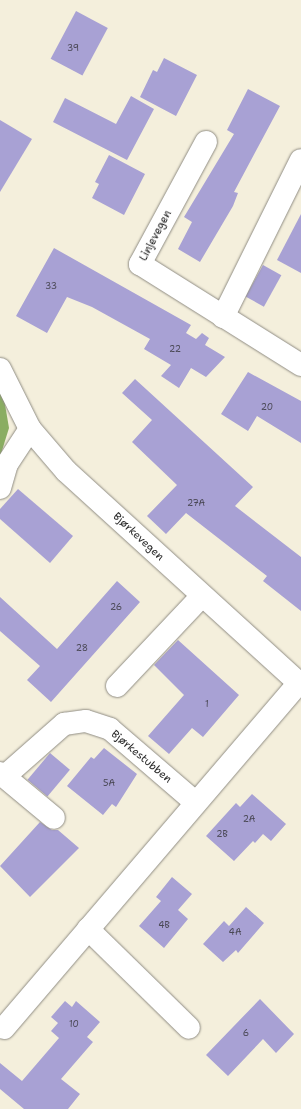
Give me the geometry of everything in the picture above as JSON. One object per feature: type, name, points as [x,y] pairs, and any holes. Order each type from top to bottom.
[{"type":"street","name":"Linjevegen","points":[[206,142],[140,264],[301,365]]},
{"type":"street","points":[[223,316],[301,160]]},
{"type":"street","name":"Bjørkevegen","points":[[0,369],[30,429],[66,471],[201,597],[300,684]]},
{"type":"street","points":[[0,488],[7,464],[30,429]]},
{"type":"street","points":[[117,686],[201,597]]},
{"type":"street","points":[[4,1028],[196,803],[300,684]]},
{"type":"street","name":"Bjørkestubben","points":[[2,775],[64,724],[86,721],[110,730],[196,803]]},
{"type":"street","points":[[2,775],[54,818]]},
{"type":"street","points":[[88,929],[188,1028]]},
{"type":"green space","points":[[0,375],[9,428],[0,457]]},
{"type":"building","points":[[76,11],[108,28],[82,76],[51,59]]},
{"type":"building","points":[[164,58],[197,75],[176,116],[140,97],[153,70],[157,72]]},
{"type":"building","points":[[248,89],[280,106],[234,192],[238,193],[233,206],[200,262],[178,249],[192,222],[184,217],[234,134],[227,130]]},
{"type":"building","points":[[131,96],[154,109],[127,160],[53,122],[65,98],[116,124]]},
{"type":"building","points":[[0,120],[32,139],[0,192]]},
{"type":"building","points":[[109,155],[145,174],[124,215],[92,198],[99,184],[95,182]]},
{"type":"building","points":[[301,214],[301,273],[277,260]]},
{"type":"building","points":[[54,248],[191,325],[186,333],[196,339],[202,333],[209,338],[205,345],[225,357],[206,377],[191,368],[179,388],[161,376],[171,365],[144,349],[150,339],[92,307],[67,297],[47,333],[16,316]]},
{"type":"building","points":[[263,265],[281,275],[264,307],[246,296]]},
{"type":"building","points":[[248,372],[301,401],[301,443],[257,416],[248,431],[221,414]]},
{"type":"building","points":[[135,379],[253,487],[235,506],[301,557],[301,611],[263,581],[267,576],[186,513],[166,534],[147,516],[177,485],[132,442],[152,420],[122,393]]},
{"type":"building","points":[[18,489],[73,536],[50,563],[0,519],[0,509]]},
{"type":"building","points":[[117,581],[140,602],[51,702],[27,680],[40,666],[0,631],[0,597],[57,649]]},
{"type":"building","points":[[178,640],[239,695],[203,737],[192,728],[169,754],[148,736],[184,695],[154,665]]},
{"type":"building","points":[[104,748],[137,774],[116,807],[112,804],[103,815],[67,786],[91,757],[94,759]]},
{"type":"building","points":[[50,753],[70,770],[47,797],[28,780]]},
{"type":"building","points":[[252,794],[286,824],[271,841],[263,834],[255,843],[253,841],[234,861],[206,836],[236,803],[240,807]]},
{"type":"building","points":[[40,822],[52,830],[58,830],[79,848],[30,897],[0,866]]},
{"type":"building","points":[[172,877],[192,894],[178,910],[188,919],[164,948],[139,926],[161,901],[156,897]]},
{"type":"building","points":[[246,907],[264,923],[238,953],[236,950],[223,962],[203,944],[224,921],[229,926]]},
{"type":"building","points":[[260,999],[294,1034],[276,1053],[263,1039],[228,1076],[206,1055]]},
{"type":"building","points":[[65,1001],[72,1007],[76,1001],[100,1022],[87,1037],[93,1042],[61,1079],[80,1094],[68,1109],[24,1109],[0,1089],[0,1063],[22,1081],[59,1038],[51,1031],[58,1023],[51,1017]]}]
